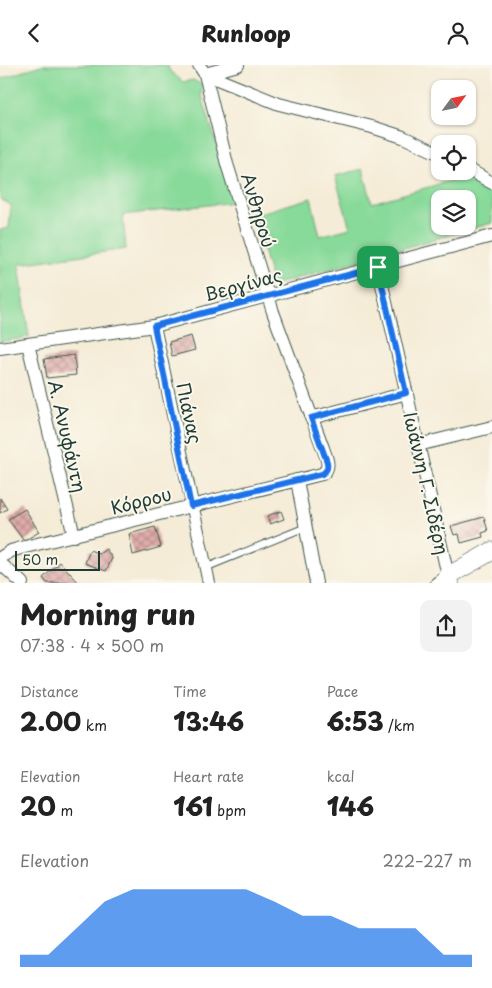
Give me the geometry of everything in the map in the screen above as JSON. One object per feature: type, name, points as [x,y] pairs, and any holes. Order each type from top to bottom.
[{"type":"street","points":[[202,70],[238,65]]},
{"type":"street","points":[[202,70],[279,104],[380,130],[403,137],[431,150]]},
{"type":"street","name":"Ανθηρού","points":[[202,70],[227,164],[268,296],[327,462],[326,472],[322,474]]},
{"type":"street","points":[[476,174],[492,183]]},
{"type":"street","name":"Βεργίνας","points":[[0,348],[154,326],[492,236]]},
{"type":"street","name":"Ιωάννη Γ. Σιδέρη","points":[[378,267],[418,445],[445,581]]},
{"type":"street","name":"Πιάνας","points":[[154,326],[209,583]]},
{"type":"street","name":"Α. Ανυφάντη","points":[[28,344],[74,536]]},
{"type":"street","points":[[311,418],[406,393]]},
{"type":"street","points":[[418,445],[492,427]]},
{"type":"street","name":"Κόρρου","points":[[0,558],[12,551],[322,474]]},
{"type":"street","points":[[297,480],[316,583]]},
{"type":"street","points":[[445,581],[492,551]]},
{"type":"street","points":[[0,563],[22,583]]},
{"type":"lane","points":[[205,568],[306,527]]},
{"type":"green space","points":[[41,65],[168,65],[169,70],[183,82],[193,80],[203,85],[201,93],[234,202],[123,215],[126,249],[19,264],[29,337],[0,342],[0,230],[9,228],[11,205],[0,199],[0,79]]},
{"type":"green space","points":[[363,169],[372,203],[453,180],[476,180],[476,177],[492,185],[492,223],[476,228],[476,190],[431,190],[431,235],[450,235],[273,285],[253,215],[311,198],[320,236],[350,228],[335,176]]},
{"type":"building","points":[[191,336],[195,350],[172,356],[169,342]]},
{"type":"building","points":[[74,355],[76,375],[47,378],[44,359]]},
{"type":"building","points":[[0,498],[7,509],[0,513]]},
{"type":"building","points":[[25,509],[39,532],[24,541],[8,519]]},
{"type":"building","points":[[281,511],[284,519],[270,524],[267,516]]},
{"type":"building","points":[[484,517],[488,531],[482,533],[483,537],[461,543],[459,534],[454,535],[451,526]]},
{"type":"building","points":[[155,527],[161,547],[133,555],[129,534]]},
{"type":"building","points":[[106,549],[112,558],[106,571],[85,563],[90,550],[99,554]]},
{"type":"building","points":[[60,562],[79,583],[47,583],[43,578]]},
{"type":"route","points":[[378,267],[406,393],[311,418],[327,462],[326,472],[226,499],[191,506],[154,326],[378,267]]}]
